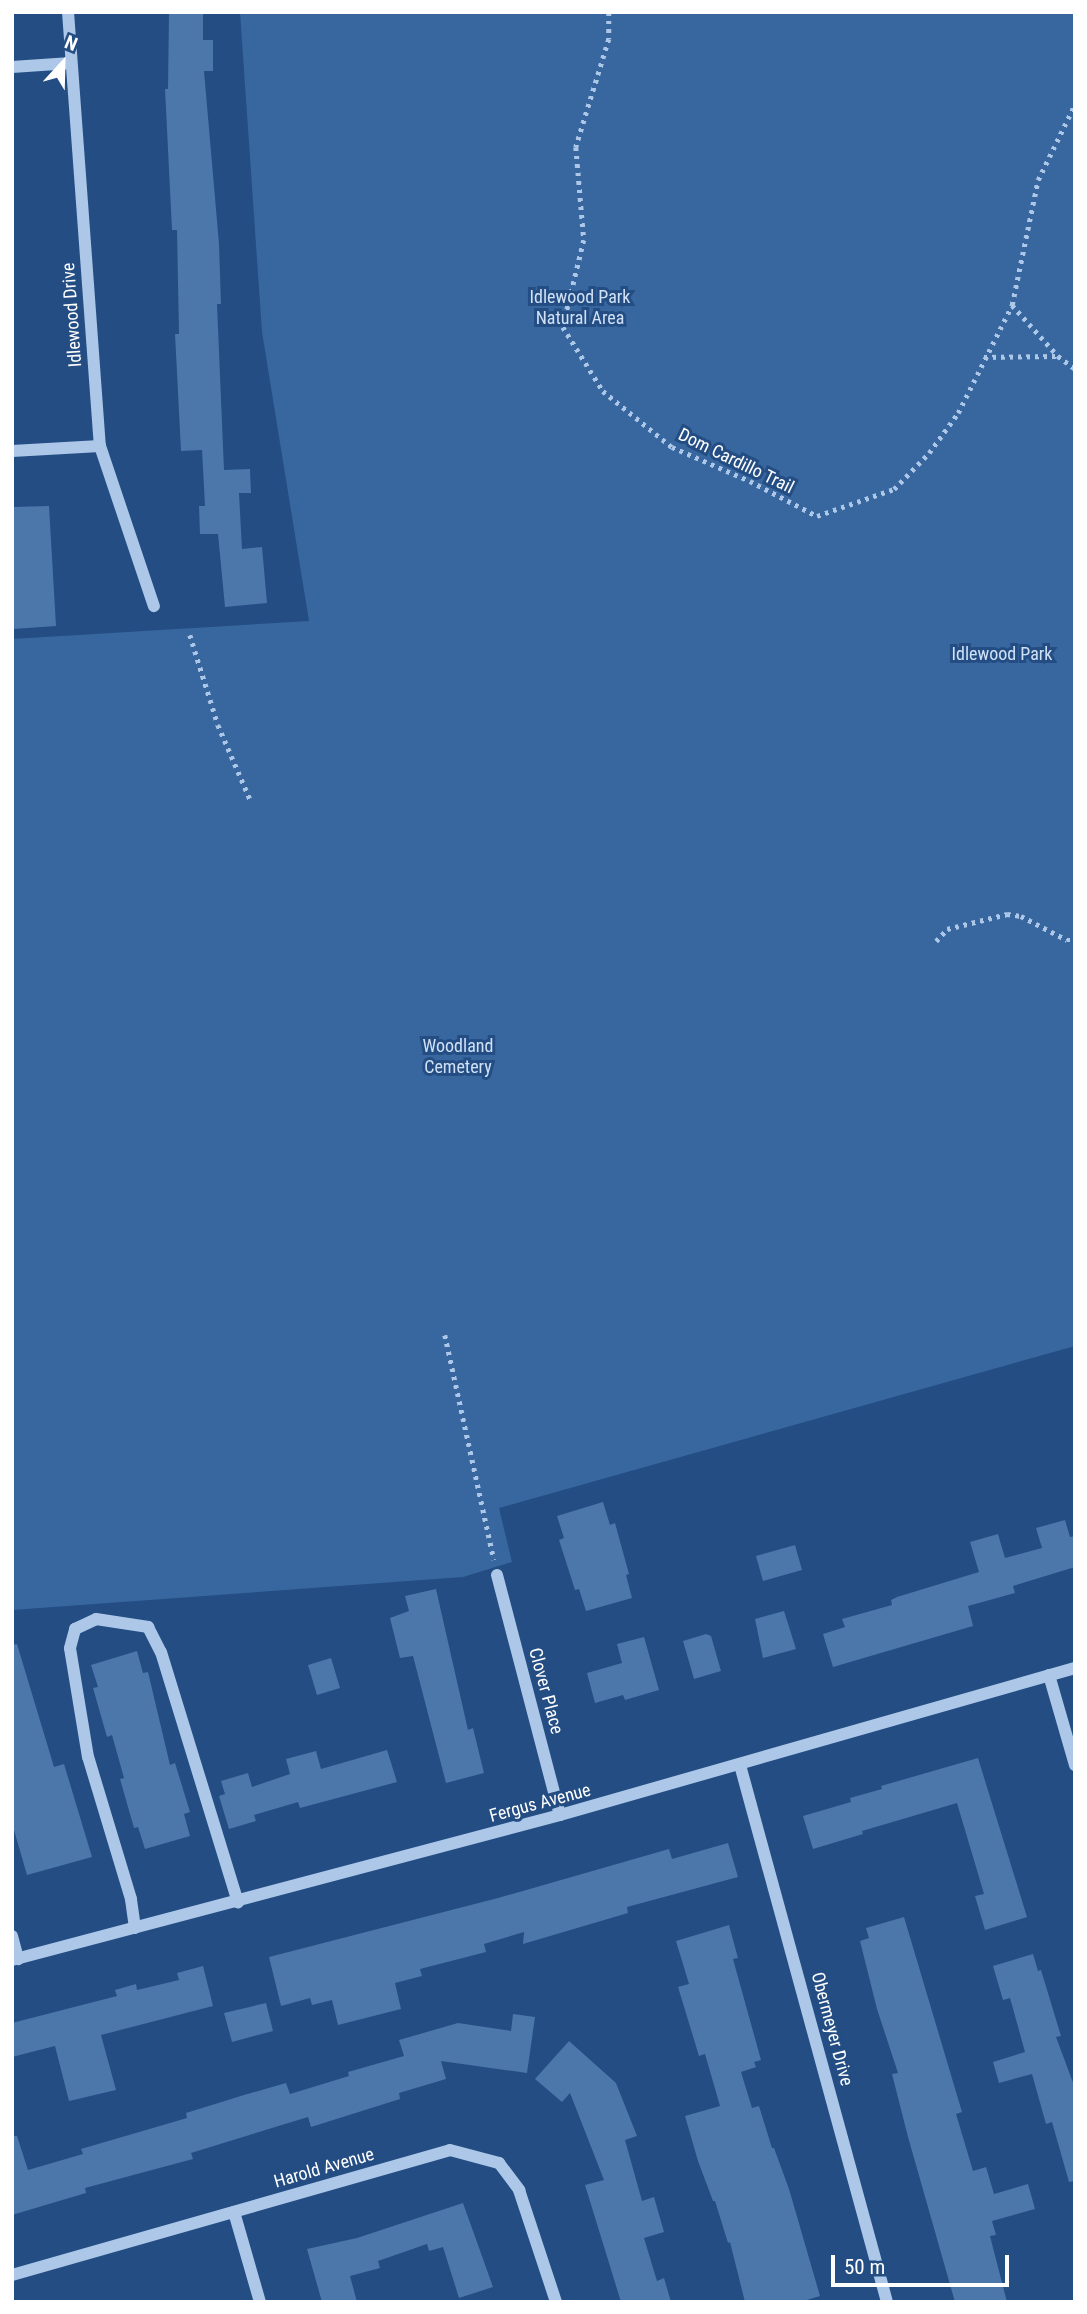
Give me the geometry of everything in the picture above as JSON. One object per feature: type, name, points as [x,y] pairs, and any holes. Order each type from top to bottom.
[{"type":"street","name":"Idlewood Drive","points":[[68,12],[100,446],[154,606]]},
{"type":"street","points":[[12,67],[71,63]]},
{"type":"street","points":[[12,452],[100,446]]},
{"type":"street","name":"Clover Place","points":[[497,1574],[560,1815]]},
{"type":"street","points":[[135,1928],[131,1899],[88,1757],[71,1648],[75,1629],[96,1619],[134,1622],[148,1627],[161,1652],[238,1902]]},
{"type":"street","name":"Fergus Avenue","points":[[15,1959],[560,1815],[1075,1668]]},
{"type":"street","points":[[1049,1675],[1075,1765]]},
{"type":"street","name":"Obermeyer Drive","points":[[740,1765],[887,2302]]},
{"type":"street","points":[[12,1936],[15,1959]]},
{"type":"street","name":"Harold Avenue","points":[[12,2274],[450,2150],[499,2162],[519,2190],[556,2302]]},
{"type":"street","points":[[234,2212],[260,2302]]},
{"type":"path","name":"Dom Cardillo Trail","points":[[609,12],[609,39],[576,146],[584,240],[564,327],[603,391],[672,447],[750,481],[817,516],[894,489],[929,453],[958,413],[1012,304],[1038,180],[1075,104]]},
{"type":"path","points":[[1012,304],[1058,356],[1075,369]]},
{"type":"path","points":[[984,357],[1058,356]]},
{"type":"path","points":[[190,635],[218,725],[250,799]]},
{"type":"path","points":[[936,941],[947,929],[1006,914],[1021,916],[1075,946]]},
{"type":"path","points":[[1067,940],[1075,940]]},
{"type":"path","points":[[445,1335],[497,1574]]},
{"type":"green space","name":"Woodland Cemetery","points":[[240,12],[1075,12],[1075,1346],[499,1508],[512,1562],[463,1577],[12,1610],[12,639],[309,621],[262,332]]},
{"type":"building","points":[[169,13],[203,13],[203,40],[213,40],[213,71],[204,71],[219,244],[221,304],[217,304],[224,470],[250,469],[251,493],[239,493],[242,549],[262,547],[267,603],[225,607],[218,534],[200,534],[199,506],[205,506],[202,450],[181,451],[175,334],[179,334],[177,230],[172,230],[165,89],[168,89]]},
{"type":"building","points":[[49,506],[56,626],[13,629],[12,507]]},
{"type":"building","points":[[603,1502],[610,1525],[615,1523],[629,1574],[626,1575],[632,1598],[586,1611],[579,1589],[575,1590],[559,1540],[564,1538],[557,1516]]},
{"type":"building","points":[[1065,1520],[1070,1537],[1075,1536],[1075,1567],[1013,1586],[1015,1593],[968,1606],[973,1626],[833,1667],[823,1634],[845,1627],[842,1619],[892,1605],[891,1600],[897,1597],[979,1572],[970,1542],[998,1534],[1005,1558],[1042,1548],[1036,1528]]},
{"type":"building","points":[[795,1545],[802,1570],[763,1581],[756,1556]]},
{"type":"building","points":[[436,1589],[468,1730],[473,1728],[484,1773],[446,1783],[413,1656],[400,1658],[390,1618],[409,1611],[405,1596]]},
{"type":"building","points":[[784,1611],[796,1649],[763,1658],[755,1619]]},
{"type":"building","points":[[706,1634],[711,1636],[721,1671],[694,1679],[683,1641]]},
{"type":"building","points":[[644,1637],[659,1690],[625,1700],[623,1695],[595,1703],[587,1673],[622,1663],[617,1644]]},
{"type":"building","points":[[17,1644],[54,1767],[64,1764],[92,1857],[27,1875],[12,1823],[12,1645]]},
{"type":"building","points":[[137,1651],[143,1673],[148,1672],[170,1765],[175,1763],[190,1812],[184,1814],[190,1836],[145,1849],[138,1827],[134,1828],[120,1779],[124,1778],[112,1735],[107,1737],[93,1688],[98,1687],[91,1665]]},
{"type":"building","points":[[331,1658],[340,1688],[317,1695],[308,1665]]},
{"type":"building","points":[[387,1750],[397,1782],[300,1808],[298,1802],[254,1815],[256,1821],[229,1829],[219,1796],[225,1794],[221,1781],[248,1773],[252,1787],[290,1774],[286,1759],[316,1751],[321,1769]]},
{"type":"building","points":[[978,1758],[1027,1917],[985,1930],[975,1896],[984,1894],[957,1803],[862,1831],[863,1834],[813,1849],[803,1816],[851,1802],[850,1798],[882,1789],[881,1786]]},
{"type":"building","points":[[728,1843],[738,1877],[627,1907],[628,1913],[523,1944],[524,1932],[484,1944],[486,1952],[420,1969],[422,1976],[395,1983],[401,2009],[338,2025],[332,2000],[312,2005],[310,1998],[281,2006],[269,1957],[498,1898],[669,1849],[672,1859]]},
{"type":"building","points":[[904,1917],[962,2112],[956,2114],[973,2171],[986,2167],[994,2194],[1028,2184],[1035,2209],[992,2221],[996,2235],[990,2236],[1007,2302],[955,2302],[908,2137],[892,2074],[898,2073],[877,2009],[860,1941],[869,1938],[866,1928]]},
{"type":"building","points":[[729,1925],[738,1958],[733,1959],[761,2060],[754,2062],[756,2067],[741,2072],[752,2108],[759,2106],[789,2189],[820,2296],[800,2302],[745,2302],[730,2242],[728,2243],[715,2201],[698,2161],[685,2116],[720,2106],[705,2054],[699,2056],[678,1987],[689,1984],[676,1941]]},
{"type":"building","points":[[1033,1954],[1038,1971],[1041,1970],[1061,2036],[1056,2037],[1075,2088],[1075,2181],[1069,2182],[1052,2122],[1046,2124],[1032,2074],[999,2083],[993,2062],[1025,2052],[1010,1998],[1003,2000],[993,1966]]},
{"type":"building","points":[[203,1966],[213,2006],[101,2035],[116,2090],[69,2101],[55,2046],[12,2057],[12,2023],[117,1996],[115,1990],[136,1984],[137,1990],[179,1980],[177,1973]]},
{"type":"building","points":[[266,2003],[273,2031],[232,2042],[224,2013]]},
{"type":"building","points":[[513,2014],[535,2017],[527,2073],[441,2061],[446,2079],[399,2093],[400,2099],[311,2127],[308,2117],[191,2153],[193,2159],[85,2188],[86,2193],[12,2215],[12,2136],[17,2136],[28,2170],[83,2154],[81,2149],[187,2118],[186,2113],[244,2095],[286,2083],[290,2094],[349,2076],[348,2072],[404,2056],[399,2040],[458,2023],[511,2031]]},
{"type":"building","points":[[569,2041],[616,2083],[637,2136],[625,2140],[642,2201],[654,2197],[664,2232],[644,2238],[657,2281],[664,2278],[671,2302],[621,2302],[585,2185],[604,2180],[570,2093],[562,2102],[535,2079]]},
{"type":"building","points":[[463,2203],[493,2287],[459,2298],[443,2247],[429,2251],[427,2244],[378,2261],[380,2268],[350,2276],[357,2302],[322,2302],[307,2249],[357,2238]]},
{"type":"park label","name":"Idlewood Park Natural Area","points":[[580,308]]},
{"type":"park label","name":"Idlewood Park","points":[[1002,654]]}]
